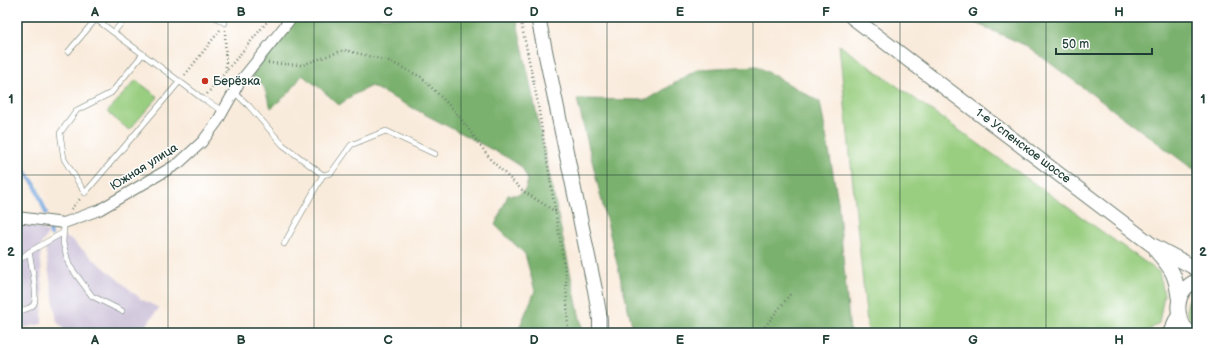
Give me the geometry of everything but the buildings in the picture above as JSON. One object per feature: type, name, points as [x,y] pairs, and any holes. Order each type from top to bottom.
[{"type":"main road","points":[[538,17],[595,290],[600,319],[600,333]]},
{"type":"main road","name":"1-е Успенское шоссе","points":[[852,17],[1152,245],[1197,269]]},
{"type":"main road","points":[[1152,245],[1170,266],[1177,283],[1179,300],[1178,316],[1185,329],[1190,333]]},
{"type":"main road","points":[[1179,300],[1187,287],[1197,281]]},
{"type":"main road","points":[[1170,333],[1178,316]]},
{"type":"street","name":"Южная улица","points":[[17,217],[64,228],[99,210],[179,163],[202,142],[217,122],[239,83],[292,17]]},
{"type":"lane","points":[[114,32],[126,17]]},
{"type":"lane","points":[[215,17],[225,23]]},
{"type":"lane","points":[[68,52],[94,18],[203,99],[223,111]]},
{"type":"lane","points":[[143,54],[111,93],[77,110],[60,133],[64,159],[85,193],[180,81]]},
{"type":"lane","points":[[234,92],[249,106],[283,145],[323,174],[331,173],[351,145],[386,131],[435,154]]},
{"type":"lane","points":[[284,244],[323,174]]},
{"type":"lane","points":[[17,262],[64,228]]},
{"type":"lane","points":[[64,228],[63,243],[68,265],[92,296],[122,311]]},
{"type":"lane","points":[[17,312],[34,305],[36,297],[29,252]]},
{"type":"path","points":[[203,99],[271,17]]},
{"type":"path","points":[[520,17],[537,99],[556,212],[566,278],[568,333]]},
{"type":"path","points":[[225,23],[226,72]]},
{"type":"path","points":[[180,81],[225,23]]},
{"type":"path","points":[[256,62],[302,65],[344,50],[389,61],[421,76],[455,111],[491,160],[523,191],[556,212]]},
{"type":"path","points":[[760,333],[792,292]]},
{"type":"shaded area","points":[[18,221],[49,232],[40,246],[43,296],[42,324],[17,329],[17,223]]},
{"type":"shaded area","points":[[65,237],[74,241],[77,246],[141,299],[159,308],[143,330],[134,326],[127,333],[67,333],[57,322],[45,248],[56,239]]},
{"type":"green space","points":[[299,17],[516,17],[583,333],[517,333],[535,291],[525,254],[495,225],[508,195],[518,195],[525,190],[528,180],[522,167],[508,158],[371,86],[353,95],[339,105],[320,88],[302,75],[289,93],[271,108],[264,87],[251,75]]},
{"type":"green space","points":[[962,17],[1197,17],[1197,172],[1027,46]]},
{"type":"green space","points":[[839,45],[1159,272],[1164,294],[1159,323],[1145,333],[868,333]]},
{"type":"green space","points":[[757,66],[820,102],[838,201],[850,333],[634,333],[577,99],[647,100],[698,69]]},
{"type":"green space","points":[[136,80],[158,97],[129,130],[107,112]]},
{"type":"green space","points":[[1197,291],[1197,328],[1190,319],[1187,304],[1192,295]]},
{"type":"waterway","points":[[17,160],[35,185],[46,213]]},
{"type":"waterway","points":[[50,227],[51,235]]},
{"type":"place","name":"Берёзка","points":[[205,81]]}]
